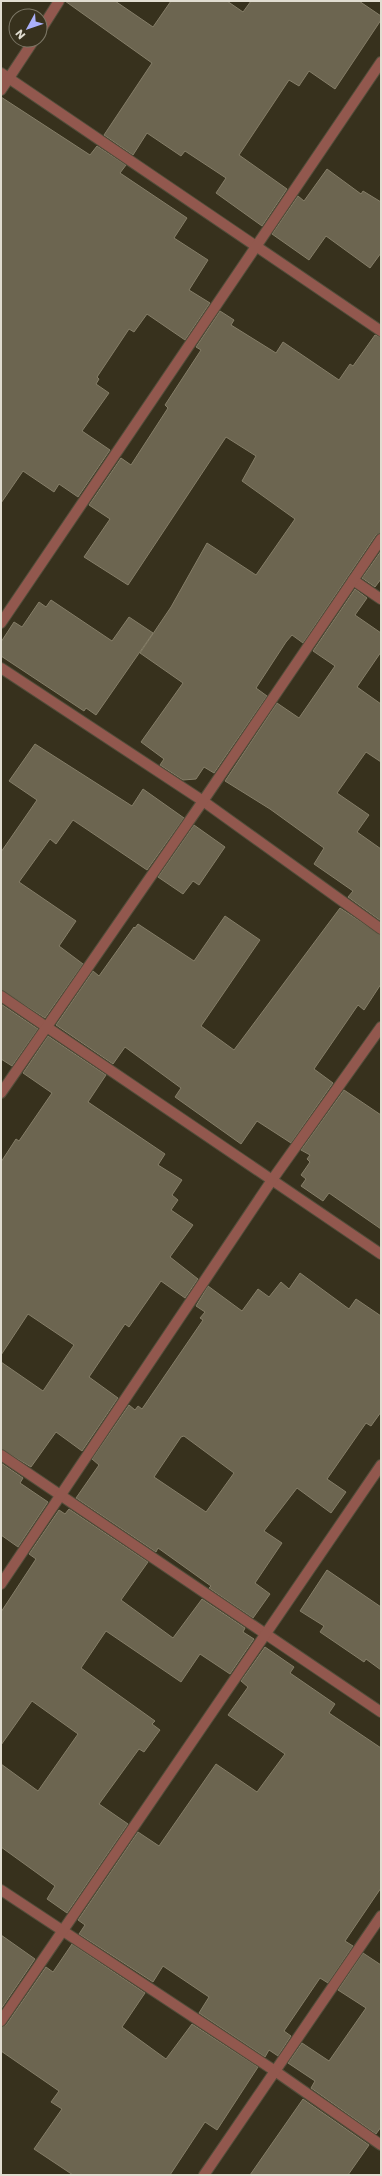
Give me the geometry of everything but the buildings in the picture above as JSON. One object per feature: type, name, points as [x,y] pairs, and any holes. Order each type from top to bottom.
[{"type":"street","points":[[48,19],[60,1]]},
{"type":"street","points":[[1,90],[5,75],[27,48]]},
{"type":"street","points":[[1,623],[381,62]]},
{"type":"street","points":[[5,75],[381,331]]},
{"type":"street","points":[[1,1093],[203,801],[381,538]]},
{"type":"street","points":[[353,580],[381,600]]},
{"type":"street","points":[[1,668],[203,801],[381,929]]},
{"type":"street","points":[[1,996],[381,1254]]},
{"type":"street","points":[[1,1584],[61,1497],[272,1180],[381,1027]]},
{"type":"street","points":[[1,1455],[381,1712]]},
{"type":"street","points":[[1,2021],[264,1633],[381,1465]]},
{"type":"street","points":[[1,1890],[275,2071],[381,2145]]},
{"type":"street","points":[[204,2175],[381,1916]]}]
